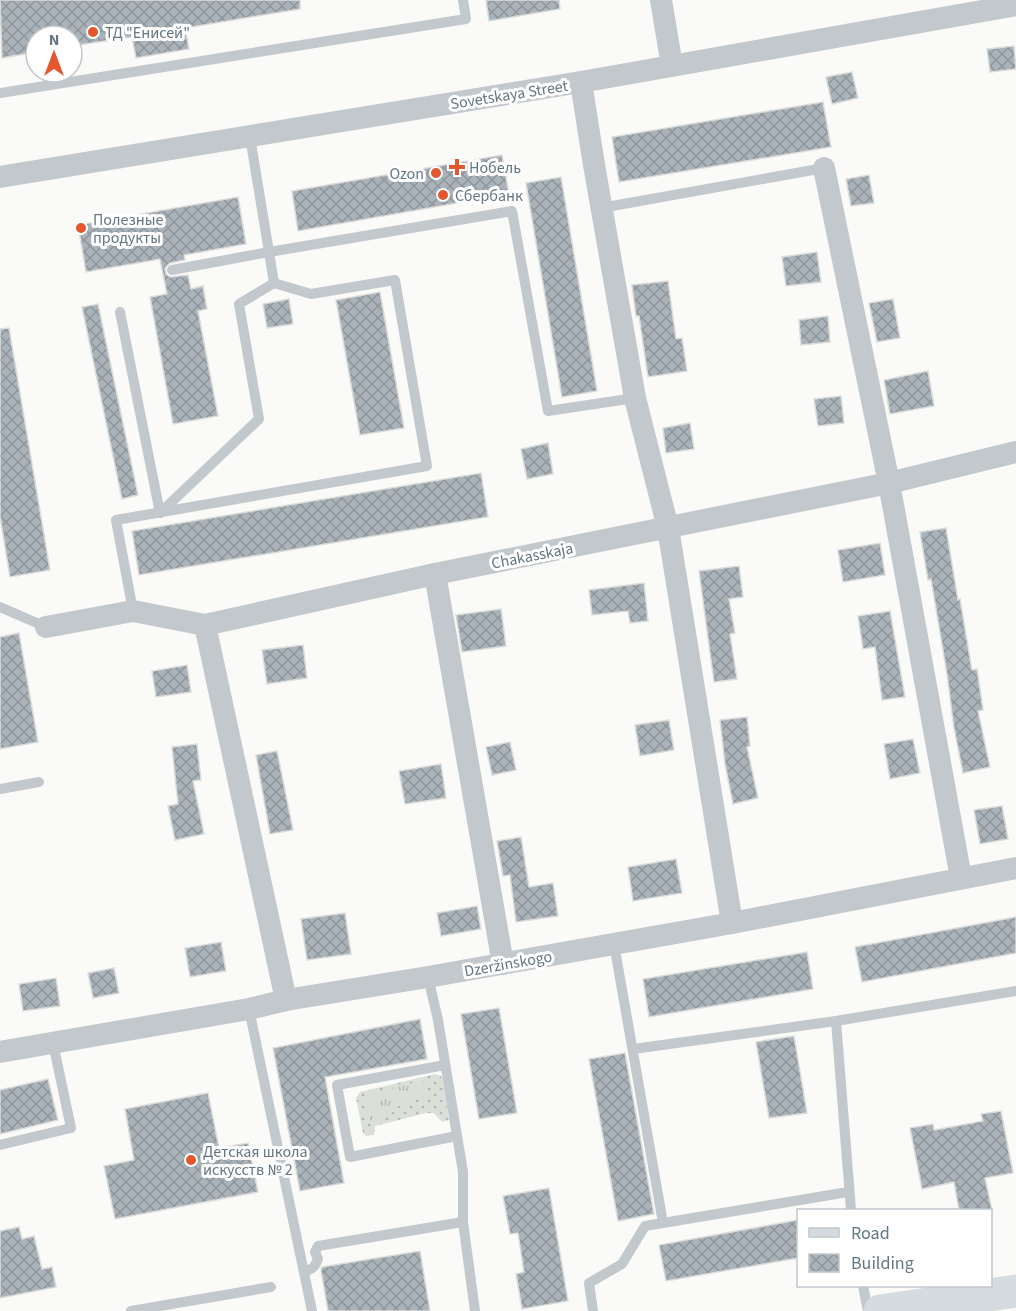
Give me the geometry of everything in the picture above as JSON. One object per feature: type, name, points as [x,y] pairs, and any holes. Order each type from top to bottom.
[{"type":"main road","points":[[880,1311],[1016,1291]]},
{"type":"street","points":[[661,0],[672,66]]},
{"type":"street","name":"Sovetskaya Street","points":[[0,177],[581,82],[1016,5]]},
{"type":"street","points":[[581,82],[635,398],[668,528],[732,923]]},
{"type":"street","points":[[824,168],[889,483],[961,878]]},
{"type":"street","name":"Chakasskaja","points":[[46,627],[133,611],[205,625],[435,574],[889,483],[1016,452]]},
{"type":"street","points":[[435,574],[503,964]]},
{"type":"street","points":[[205,625],[286,1000]]},
{"type":"street","name":"Dzeržinskogo","points":[[0,1052],[732,923],[1016,868]]},
{"type":"lane","points":[[0,93],[466,19],[463,0]]},
{"type":"lane","points":[[250,137],[274,283]]},
{"type":"lane","points":[[601,208],[824,168]]},
{"type":"lane","points":[[172,270],[512,211],[548,411],[635,398]]},
{"type":"lane","points":[[133,611],[116,520],[159,513],[427,466],[395,280],[311,294],[274,283],[239,304],[259,419],[159,513]]},
{"type":"lane","points":[[120,312],[159,513]]},
{"type":"lane","points":[[0,607],[46,627]]},
{"type":"lane","points":[[0,789],[39,782]]},
{"type":"lane","points":[[614,944],[663,1223]]},
{"type":"lane","points":[[428,977],[463,1172],[463,1222],[475,1311]]},
{"type":"lane","points":[[633,1049],[836,1021],[1016,991]]},
{"type":"lane","points":[[249,1009],[312,1311]]},
{"type":"lane","points":[[836,1021],[851,1209]]},
{"type":"lane","points":[[0,1145],[71,1128],[53,1043]]},
{"type":"lane","points":[[445,1065],[338,1085],[350,1157],[457,1136]]},
{"type":"lane","points":[[593,1311],[589,1283],[622,1264],[645,1226],[848,1192]]},
{"type":"lane","points":[[304,1271],[316,1265],[318,1259],[315,1252],[318,1246],[463,1222]]},
{"type":"lane","points":[[131,1311],[271,1287]]},
{"type":"lane","points":[[863,1287],[868,1311]]},
{"type":"green space","points":[[435,1074],[441,1076],[443,1080],[449,1120],[442,1122],[434,1113],[426,1113],[375,1126],[374,1135],[366,1136],[363,1133],[356,1098],[360,1092]]},
{"type":"green space","points":[[419,1081],[425,1083],[428,1095],[401,1104],[387,1117],[370,1121],[365,1103],[370,1095]]},
{"type":"building","name":"ТД \"Енисей\"","points":[[0,0],[300,0],[300,9],[185,28],[189,49],[136,58],[132,37],[84,44],[84,24],[24,24],[24,54],[2,58]]},
{"type":"building","points":[[486,0],[559,0],[560,9],[489,21]]},
{"type":"building","points":[[1014,46],[1016,69],[990,72],[987,49]]},
{"type":"building","points":[[852,72],[858,98],[832,104],[826,77]]},
{"type":"building","points":[[823,102],[831,147],[619,182],[612,137]]},
{"type":"building","points":[[502,155],[509,194],[298,231],[292,191]]},
{"type":"building","points":[[869,175],[874,203],[851,206],[846,179]]},
{"type":"building","points":[[561,177],[597,391],[562,397],[526,183]]},
{"type":"building","points":[[238,197],[246,244],[184,255],[185,260],[170,263],[165,268],[166,274],[170,277],[188,275],[191,289],[203,286],[207,309],[198,311],[218,416],[173,424],[150,297],[167,294],[160,259],[86,272],[78,225]]},
{"type":"building","points":[[817,252],[821,282],[786,286],[782,257]]},
{"type":"building","points":[[668,281],[676,339],[682,338],[687,371],[648,377],[632,285]]},
{"type":"building","points":[[380,292],[404,428],[360,435],[336,300]]},
{"type":"building","points":[[289,299],[293,324],[267,328],[263,304]]},
{"type":"building","points":[[893,299],[900,338],[877,342],[869,303]]},
{"type":"building","points":[[98,304],[138,495],[122,499],[82,307]]},
{"type":"building","points":[[828,316],[830,342],[801,345],[799,320]]},
{"type":"building","points":[[9,328],[50,570],[10,577],[0,516],[0,329]]},
{"type":"building","points":[[928,371],[934,406],[890,414],[884,380]]},
{"type":"building","points":[[841,396],[844,423],[818,426],[814,399]]},
{"type":"building","points":[[690,423],[694,449],[666,453],[663,428]]},
{"type":"building","points":[[548,443],[553,474],[527,479],[521,449]]},
{"type":"building","points":[[481,473],[488,517],[139,575],[132,531]]},
{"type":"building","points":[[946,528],[972,670],[977,669],[983,710],[978,711],[990,767],[963,773],[931,579],[928,580],[920,532]]},
{"type":"building","points":[[880,543],[885,575],[843,582],[838,550]]},
{"type":"building","points":[[739,566],[743,597],[729,599],[735,633],[730,634],[737,679],[714,682],[699,571]]},
{"type":"building","points":[[644,583],[648,621],[630,623],[628,611],[592,615],[589,590]]},
{"type":"building","points":[[501,609],[506,646],[462,652],[456,615]]},
{"type":"building","points":[[890,611],[905,697],[882,700],[875,647],[863,649],[858,616]]},
{"type":"building","points":[[19,633],[38,742],[0,749],[0,637]]},
{"type":"building","points":[[303,645],[307,678],[267,684],[262,650]]},
{"type":"building","points":[[187,665],[191,692],[156,697],[152,671]]},
{"type":"building","points":[[747,717],[750,746],[747,747],[758,798],[733,804],[720,720]]},
{"type":"building","points":[[669,720],[674,750],[640,756],[635,725]]},
{"type":"building","points":[[913,739],[920,773],[890,779],[884,744]]},
{"type":"building","points":[[510,742],[516,770],[492,775],[486,747]]},
{"type":"building","points":[[197,744],[201,780],[193,781],[204,834],[175,840],[168,806],[178,804],[172,747]]},
{"type":"building","points":[[277,751],[293,830],[270,834],[256,755]]},
{"type":"building","points":[[441,764],[446,798],[405,804],[399,771]]},
{"type":"building","points":[[1002,806],[1008,839],[980,844],[974,810]]},
{"type":"building","points":[[521,837],[529,887],[553,883],[558,916],[516,922],[510,875],[503,876],[497,841]]},
{"type":"building","points":[[676,859],[682,893],[633,901],[628,867]]},
{"type":"building","points":[[477,906],[481,929],[441,936],[437,913]]},
{"type":"building","points":[[345,913],[351,954],[307,960],[301,919]]},
{"type":"building","points":[[1016,917],[1016,953],[862,982],[855,947]]},
{"type":"building","points":[[221,942],[226,971],[190,977],[185,948]]},
{"type":"building","points":[[807,952],[813,989],[649,1017],[643,979]]},
{"type":"building","points":[[114,968],[119,993],[93,998],[88,973]]},
{"type":"building","points":[[56,978],[60,1006],[23,1011],[19,984]]},
{"type":"building","points":[[499,1008],[517,1113],[479,1119],[461,1014]]},
{"type":"building","points":[[420,1019],[427,1059],[325,1077],[344,1183],[300,1191],[273,1048]]},
{"type":"building","points":[[794,1036],[807,1113],[769,1118],[756,1042]]},
{"type":"building","points":[[625,1053],[654,1214],[618,1221],[589,1059]]},
{"type":"building","points":[[48,1079],[58,1120],[0,1134],[0,1090]]},
{"type":"building","name":"Детская школа искусств № 2","points":[[208,1093],[219,1148],[248,1143],[258,1192],[115,1219],[104,1166],[134,1160],[125,1109]]},
{"type":"building","points":[[1001,1111],[1013,1173],[985,1178],[992,1209],[959,1209],[954,1182],[922,1189],[910,1128],[933,1124],[934,1130],[983,1121],[981,1114]]},
{"type":"building","points":[[549,1188],[568,1301],[522,1309],[516,1274],[524,1272],[518,1233],[510,1234],[503,1196]]},
{"type":"building","points":[[797,1220],[797,1258],[666,1281],[659,1245]]},
{"type":"building","points":[[19,1227],[22,1239],[34,1236],[42,1269],[52,1267],[56,1287],[0,1298],[0,1231]]},
{"type":"building","points":[[420,1251],[430,1311],[328,1311],[322,1267]]},
{"type":"place","name":"ТД \"Енисей\"","points":[[93,32]]},
{"type":"place","name":"Нобель","points":[[457,167]]},
{"type":"place","name":"Ozon","points":[[436,173]]},
{"type":"place","name":"Сбербанк","points":[[443,195]]},
{"type":"place","name":"Полезные продукты","points":[[81,228]]},
{"type":"place","name":"Детская школа искусств № 2","points":[[191,1160]]}]
